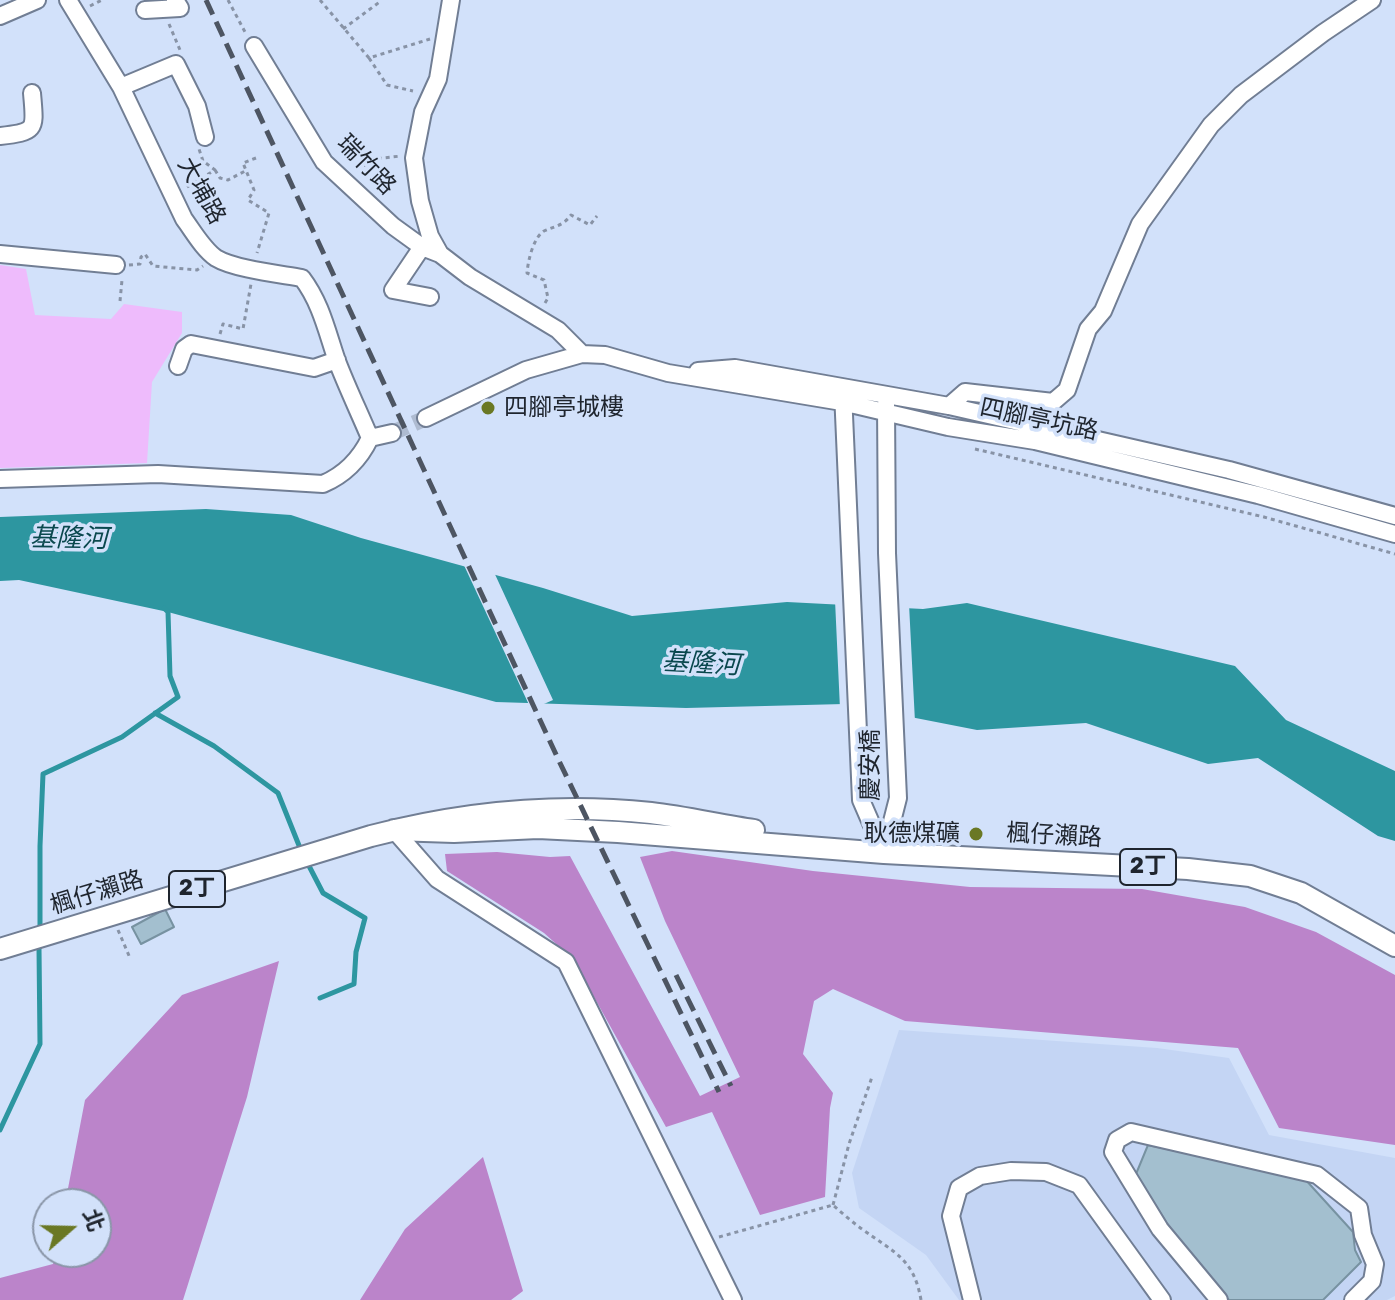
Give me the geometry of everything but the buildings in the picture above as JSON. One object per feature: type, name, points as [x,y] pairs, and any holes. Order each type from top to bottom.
[{"type":"main road","name":"楓仔瀨路","points":[[0,949],[394,830],[454,832],[538,828],[884,853],[1188,869],[1250,876],[1301,893],[1395,946]]},
{"type":"street","points":[[0,16],[37,0]]},
{"type":"street","name":"大埔路","points":[[68,0],[121,87],[197,238],[216,258],[302,278],[319,306],[337,360],[370,438]]},
{"type":"street","name":"瑞竹路","points":[[440,254],[430,236],[420,201],[414,158],[423,112],[438,79],[451,0]]},
{"type":"street","points":[[949,406],[965,392],[1053,402],[1067,390],[1088,329],[1103,311],[1140,224],[1211,125],[1241,95],[1372,0]]},
{"type":"street","name":"瑞竹路","points":[[254,46],[324,162],[393,226],[558,330],[582,354]]},
{"type":"street","points":[[121,87],[176,64],[197,106],[205,137]]},
{"type":"street","points":[[0,136],[26,133],[32,129],[35,123],[32,93]]},
{"type":"street","points":[[422,247],[393,290],[430,297]]},
{"type":"street","points":[[0,254],[120,266]]},
{"type":"street","points":[[178,366],[184,349],[191,344],[314,368],[337,360]]},
{"type":"street","points":[[426,418],[526,370],[582,354]]},
{"type":"street","name":"四腳亭坑路","points":[[582,354],[605,355],[668,373],[842,394],[886,403],[949,406],[1229,470],[1395,516]]},
{"type":"street","name":"慶安橋","points":[[842,394],[861,800],[884,853]]},
{"type":"street","name":"四腳亭坑路","points":[[886,403],[948,427],[1035,441],[1258,495],[1395,534]]},
{"type":"street","name":"慶安橋","points":[[884,853],[898,798],[887,553],[886,403]]},
{"type":"street","points":[[0,479],[158,474],[323,484],[350,467],[370,438],[392,433]]},
{"type":"street","points":[[394,830],[437,879],[566,962],[733,1300]]},
{"type":"street","points":[[1219,1300],[1160,1229],[1113,1152],[1117,1140],[1131,1132],[1317,1175],[1359,1208],[1363,1235],[1375,1264],[1372,1281],[1353,1300]]},
{"type":"street","points":[[972,1300],[951,1216],[959,1188],[980,1176],[1011,1171],[1046,1172],[1079,1185],[1162,1300]]},
{"type":"path","points":[[228,0],[254,46]]},
{"type":"path","points":[[320,0],[369,58],[387,85],[413,91]]},
{"type":"path","points":[[343,29],[381,0]]},
{"type":"path","points":[[160,6],[175,34],[181,55],[176,64]]},
{"type":"path","points":[[369,58],[447,34]]},
{"type":"path","points":[[205,137],[195,141],[203,161],[220,178],[228,180],[247,170]]},
{"type":"path","points":[[346,182],[358,168],[374,159],[396,155],[414,158]]},
{"type":"path","points":[[216,349],[223,324],[243,329],[269,213],[248,200],[254,190],[243,163],[256,158]]},
{"type":"path","points":[[173,194],[215,170]]},
{"type":"path","points":[[529,313],[543,307],[548,298],[544,280],[527,273],[538,236],[556,229],[571,215],[590,225],[597,216]]},
{"type":"path","points":[[120,301],[120,266],[127,268],[130,264],[140,264],[145,254],[153,266],[197,270],[216,258]]},
{"type":"path","points":[[961,445],[1264,517],[1395,554]]},
{"type":"path","points":[[112,916],[130,958]]},
{"type":"path","points":[[833,1205],[849,1144],[872,1077]]},
{"type":"path","points":[[704,1242],[833,1205]]},
{"type":"path","points":[[833,1205],[863,1230],[899,1253],[917,1278],[921,1300]]},
{"type":"shaded area","points":[[0,265],[26,269],[35,315],[111,319],[124,304],[182,312],[182,333],[152,382],[147,463],[0,468]]},
{"type":"shaded area","points":[[672,851],[813,871],[970,887],[1142,889],[1245,907],[1316,932],[1395,975],[1395,1145],[1279,1128],[1238,1048],[905,1021],[833,989],[814,1001],[803,1054],[833,1093],[825,1197],[760,1215],[712,1112],[666,1127],[573,959],[544,933],[447,871],[445,854],[497,852],[570,856],[700,1096],[740,1077],[665,921],[640,857]]},
{"type":"shaded area","points":[[279,961],[247,1097],[183,1300],[0,1300],[0,1278],[38,1268],[112,1268],[112,1188],[68,1188],[85,1100],[182,995]]},
{"type":"shaded area","points":[[899,1030],[1157,1048],[1229,1058],[1269,1135],[1395,1158],[1395,1296],[1387,1300],[959,1300],[926,1255],[859,1208],[852,1173]]},
{"type":"shaded area","points":[[483,1157],[523,1291],[511,1300],[360,1300],[405,1229]]},
{"type":"water","name":"基隆河","points":[[206,509],[291,515],[632,616],[787,602],[923,609],[967,603],[1235,666],[1286,720],[1395,771],[1395,841],[1378,836],[1258,758],[1208,764],[1086,723],[977,730],[844,704],[686,708],[496,702],[168,612],[19,580],[0,581],[0,517]]},
{"type":"pier","points":[[462,561],[493,570],[553,700],[530,707]]},
{"type":"pier","points":[[835,600],[909,604],[915,722],[840,709]]},
{"type":"waterway","points":[[40,929],[43,774],[122,737],[178,697],[170,676],[168,612],[164,608]]},
{"type":"waterway","points":[[155,713],[214,746],[278,793],[300,848]]},
{"type":"waterway","points":[[308,864],[323,893],[365,918],[356,952],[354,984],[320,998]]},
{"type":"waterway","points":[[0,1130],[40,1044],[39,948]]},
{"type":"tunnel","points":[[392,433],[426,418]]},
{"type":"railway","points":[[206,0],[560,763],[719,1092]]},
{"type":"railway","points":[[676,975],[731,1086]]},
{"type":"place","name":"四腳亭城樓","points":[[488,408]]},
{"type":"place","name":"耿德煤礦","points":[[976,834]]}]
